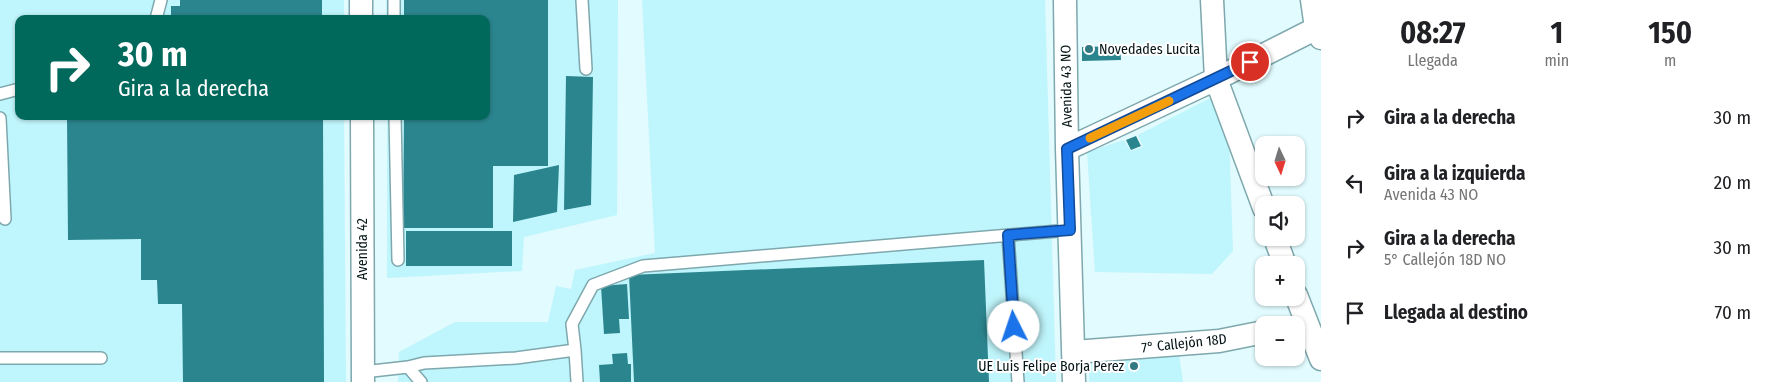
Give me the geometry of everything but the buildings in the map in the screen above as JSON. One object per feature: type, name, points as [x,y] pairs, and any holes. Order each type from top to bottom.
[{"type":"street","points":[[361,0],[361,15]]},
{"type":"street","name":"Avenida 43 NO","points":[[1065,0],[1067,149],[1074,382]]},
{"type":"street","points":[[1212,0],[1216,79],[1260,196]]},
{"type":"street","points":[[1067,149],[1320,30],[1312,0]]},
{"type":"street","name":"Avenida 42","points":[[362,120],[363,377]]},
{"type":"street","points":[[1305,330],[1321,359]]},
{"type":"street","name":"7° Callejón 18D","points":[[1074,352],[1219,341],[1255,334]]},
{"type":"lane","points":[[157,15],[161,0]]},
{"type":"lane","points":[[394,0],[394,15]]},
{"type":"lane","points":[[582,0],[586,69]]},
{"type":"lane","points":[[0,94],[15,90]]},
{"type":"lane","points":[[0,118],[5,219]]},
{"type":"lane","points":[[395,120],[398,260]]},
{"type":"lane","points":[[577,382],[572,324],[593,285],[643,266],[1070,230]]},
{"type":"lane","points":[[1008,235],[1018,382]]},
{"type":"lane","points":[[363,377],[424,363],[516,358],[575,350]]},
{"type":"lane","points":[[0,358],[101,358]]},
{"type":"lane","points":[[408,368],[421,382]]},
{"type":"shaded area","points":[[0,0],[344,0],[344,15],[15,15],[15,120],[344,120],[346,382],[0,382]]},
{"type":"shaded area","points":[[386,0],[618,0],[617,215],[524,237],[522,271],[387,278],[387,120],[490,120],[490,15],[386,15]]},
{"type":"shaded area","points":[[642,0],[1045,0],[1056,382],[398,382],[399,352],[455,322],[548,322],[556,286],[571,289],[575,270],[655,253]]},
{"type":"shaded area","points":[[1216,95],[1229,133],[1233,251],[1212,274],[1095,272],[1087,152],[1124,140],[1131,151],[1143,147],[1138,135]]},
{"type":"shaded area","name":"UE Luis Felipe Borja Perez","points":[[1178,347],[1183,382],[1089,382],[1089,354]]},
{"type":"slow traffic","points":[[1090,138],[1169,101]]},
{"type":"place","name":"Novedades Lucita","points":[[1089,49]]},
{"type":"place","name":"UE Luis Felipe Borja Perez","points":[[1134,366]]},
{"type":"route","points":[[1014,327],[1008,235],[1070,230],[1067,149],[1250,62]]}]
